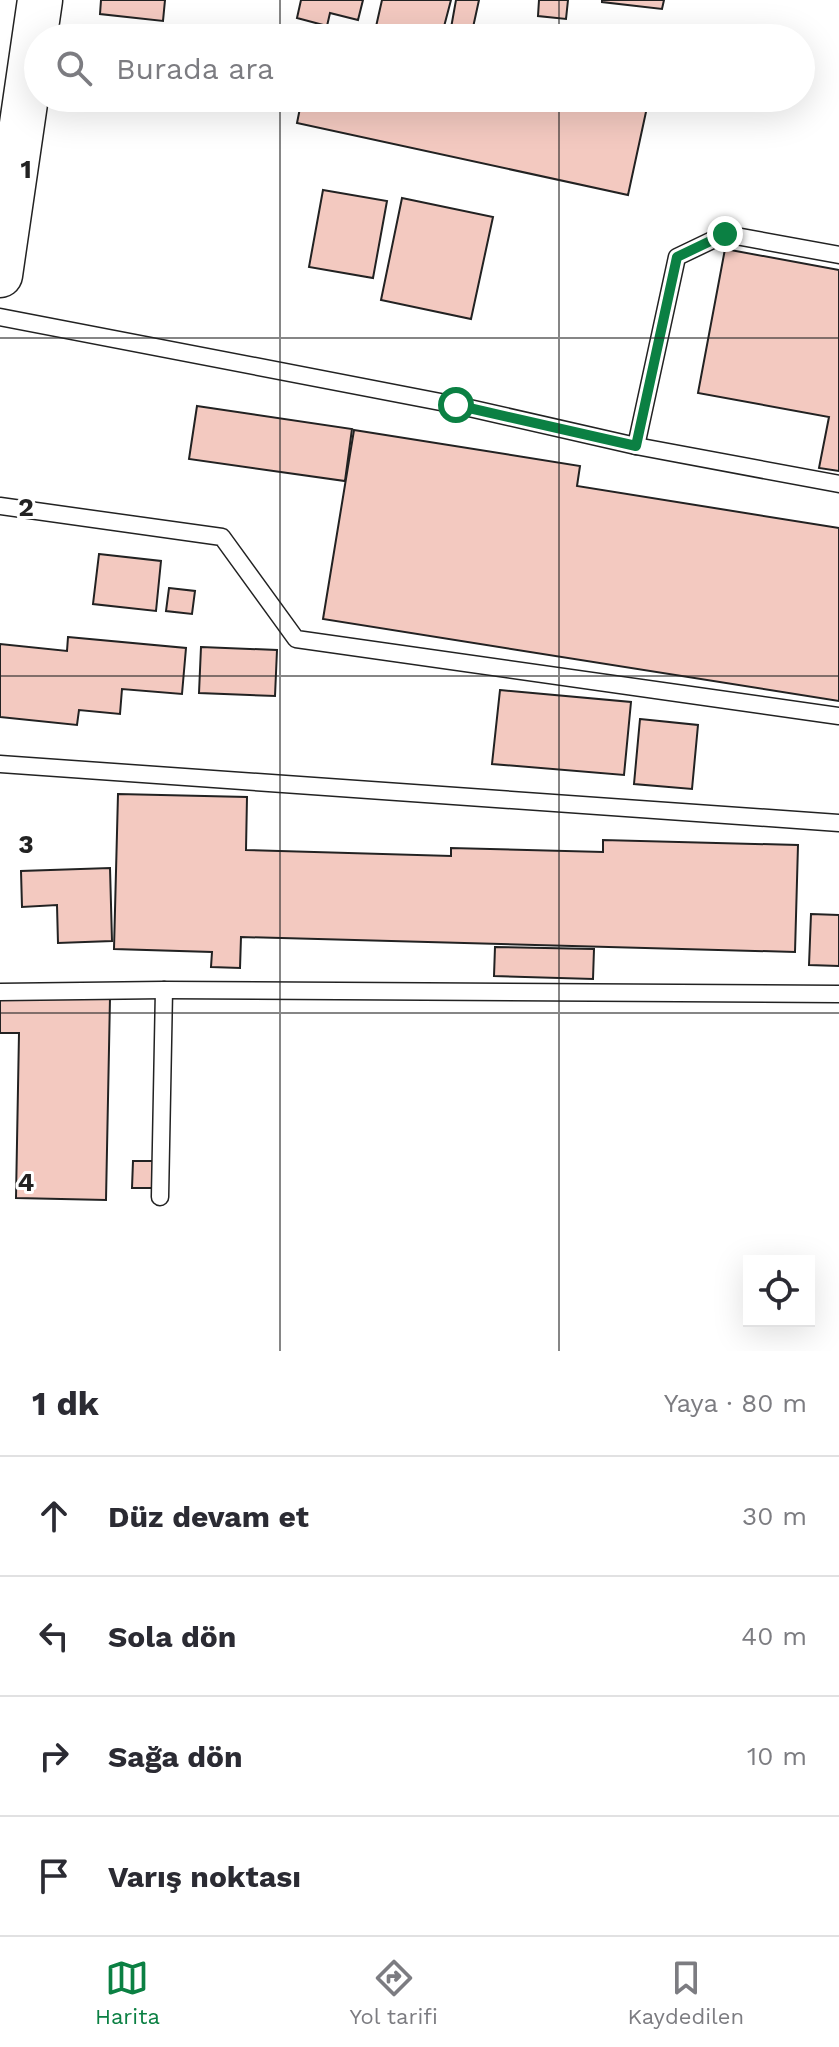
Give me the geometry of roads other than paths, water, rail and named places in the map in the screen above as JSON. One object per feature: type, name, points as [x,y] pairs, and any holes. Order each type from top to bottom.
[{"type":"street","points":[[37,24],[40,0]]},
{"type":"street","points":[[0,275],[24,110]]},
{"type":"lane","points":[[636,446],[677,257],[725,234],[839,255]]},
{"type":"lane","points":[[0,317],[456,405],[636,446],[839,484]]},
{"type":"lane","points":[[0,506],[222,537],[296,639],[839,716]]},
{"type":"lane","points":[[0,764],[839,823]]},
{"type":"lane","points":[[160,1197],[164,990]]},
{"type":"lane","points":[[0,992],[839,994]]}]
